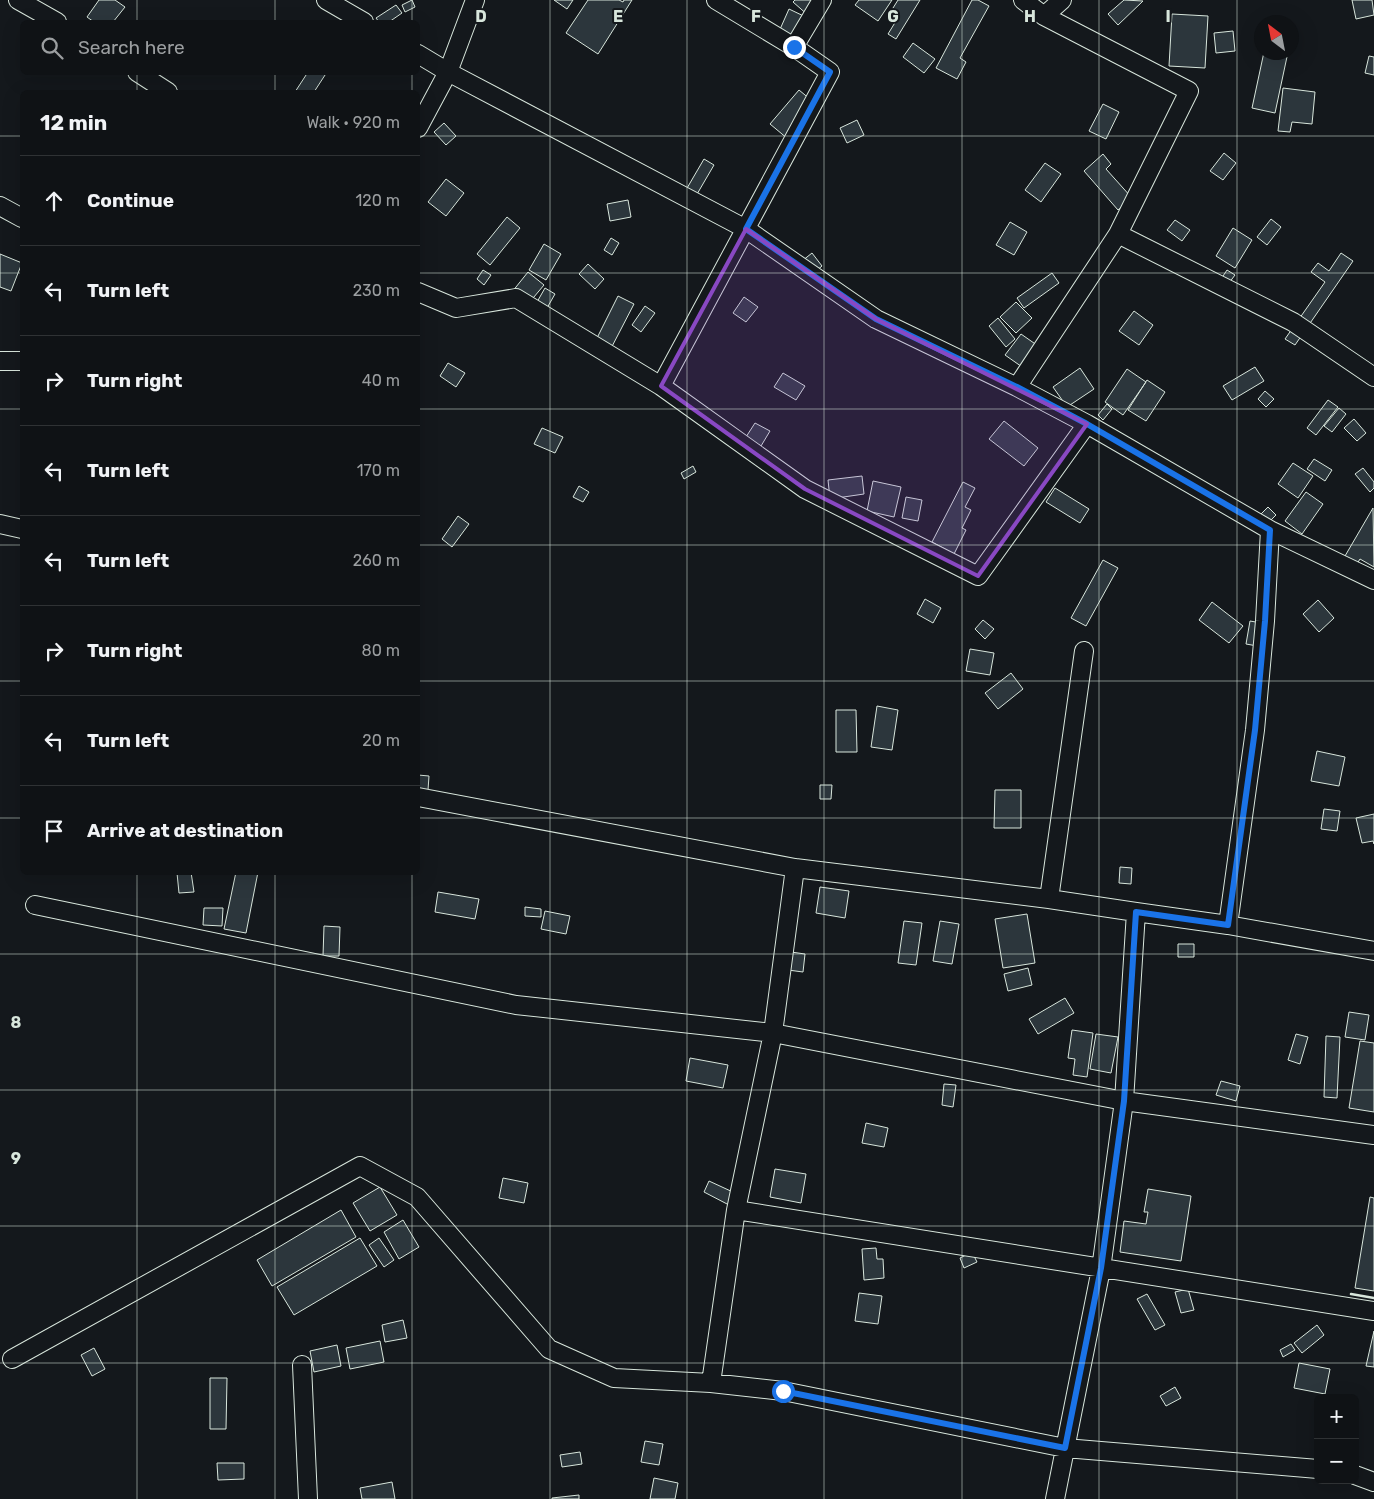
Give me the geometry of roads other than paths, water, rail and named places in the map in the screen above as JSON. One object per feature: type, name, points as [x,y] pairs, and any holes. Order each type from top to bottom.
[{"type":"street","points":[[18,0],[53,20]]},
{"type":"street","points":[[326,0],[361,20]]},
{"type":"street","points":[[420,124],[448,72],[475,0]]},
{"type":"street","points":[[661,386],[830,72],[794,47],[716,0]]},
{"type":"street","points":[[794,47],[822,0]]},
{"type":"street","points":[[1017,387],[1118,234],[1189,91],[1044,16],[1023,0]]},
{"type":"street","points":[[1044,16],[1062,0]]},
{"type":"street","points":[[420,55],[448,72],[746,229],[876,319],[1017,387],[1087,424],[1270,530],[1374,580]]},
{"type":"street","points":[[142,75],[165,90]]},
{"type":"street","points":[[0,206],[20,217]]},
{"type":"street","points":[[1118,234],[1293,322],[1374,377]]},
{"type":"street","points":[[420,293],[456,308],[516,298],[661,386],[805,489],[978,576],[1087,424]]},
{"type":"street","points":[[0,360],[20,361]]},
{"type":"street","points":[[0,524],[20,529]]},
{"type":"street","points":[[1228,925],[1255,730],[1265,621],[1270,530]]},
{"type":"street","points":[[1049,899],[1084,651]]},
{"type":"street","points":[[420,797],[795,868],[1049,899],[1228,925],[1374,951]]},
{"type":"street","points":[[711,1384],[736,1210],[772,1033],[795,868]]},
{"type":"street","points":[[35,905],[516,1005],[772,1033],[1124,1101],[1374,1135]]},
{"type":"street","points":[[1055,1499],[1101,1268],[1124,1101],[1136,912]]},
{"type":"street","points":[[12,1359],[360,1166],[417,1196],[549,1349],[614,1378],[783,1391],[1065,1448],[1314,1469]]},
{"type":"street","points":[[736,1210],[1374,1310]]},
{"type":"street","points":[[302,1365],[308,1499]]},
{"type":"street","points":[[1359,1476],[1374,1482]]}]
